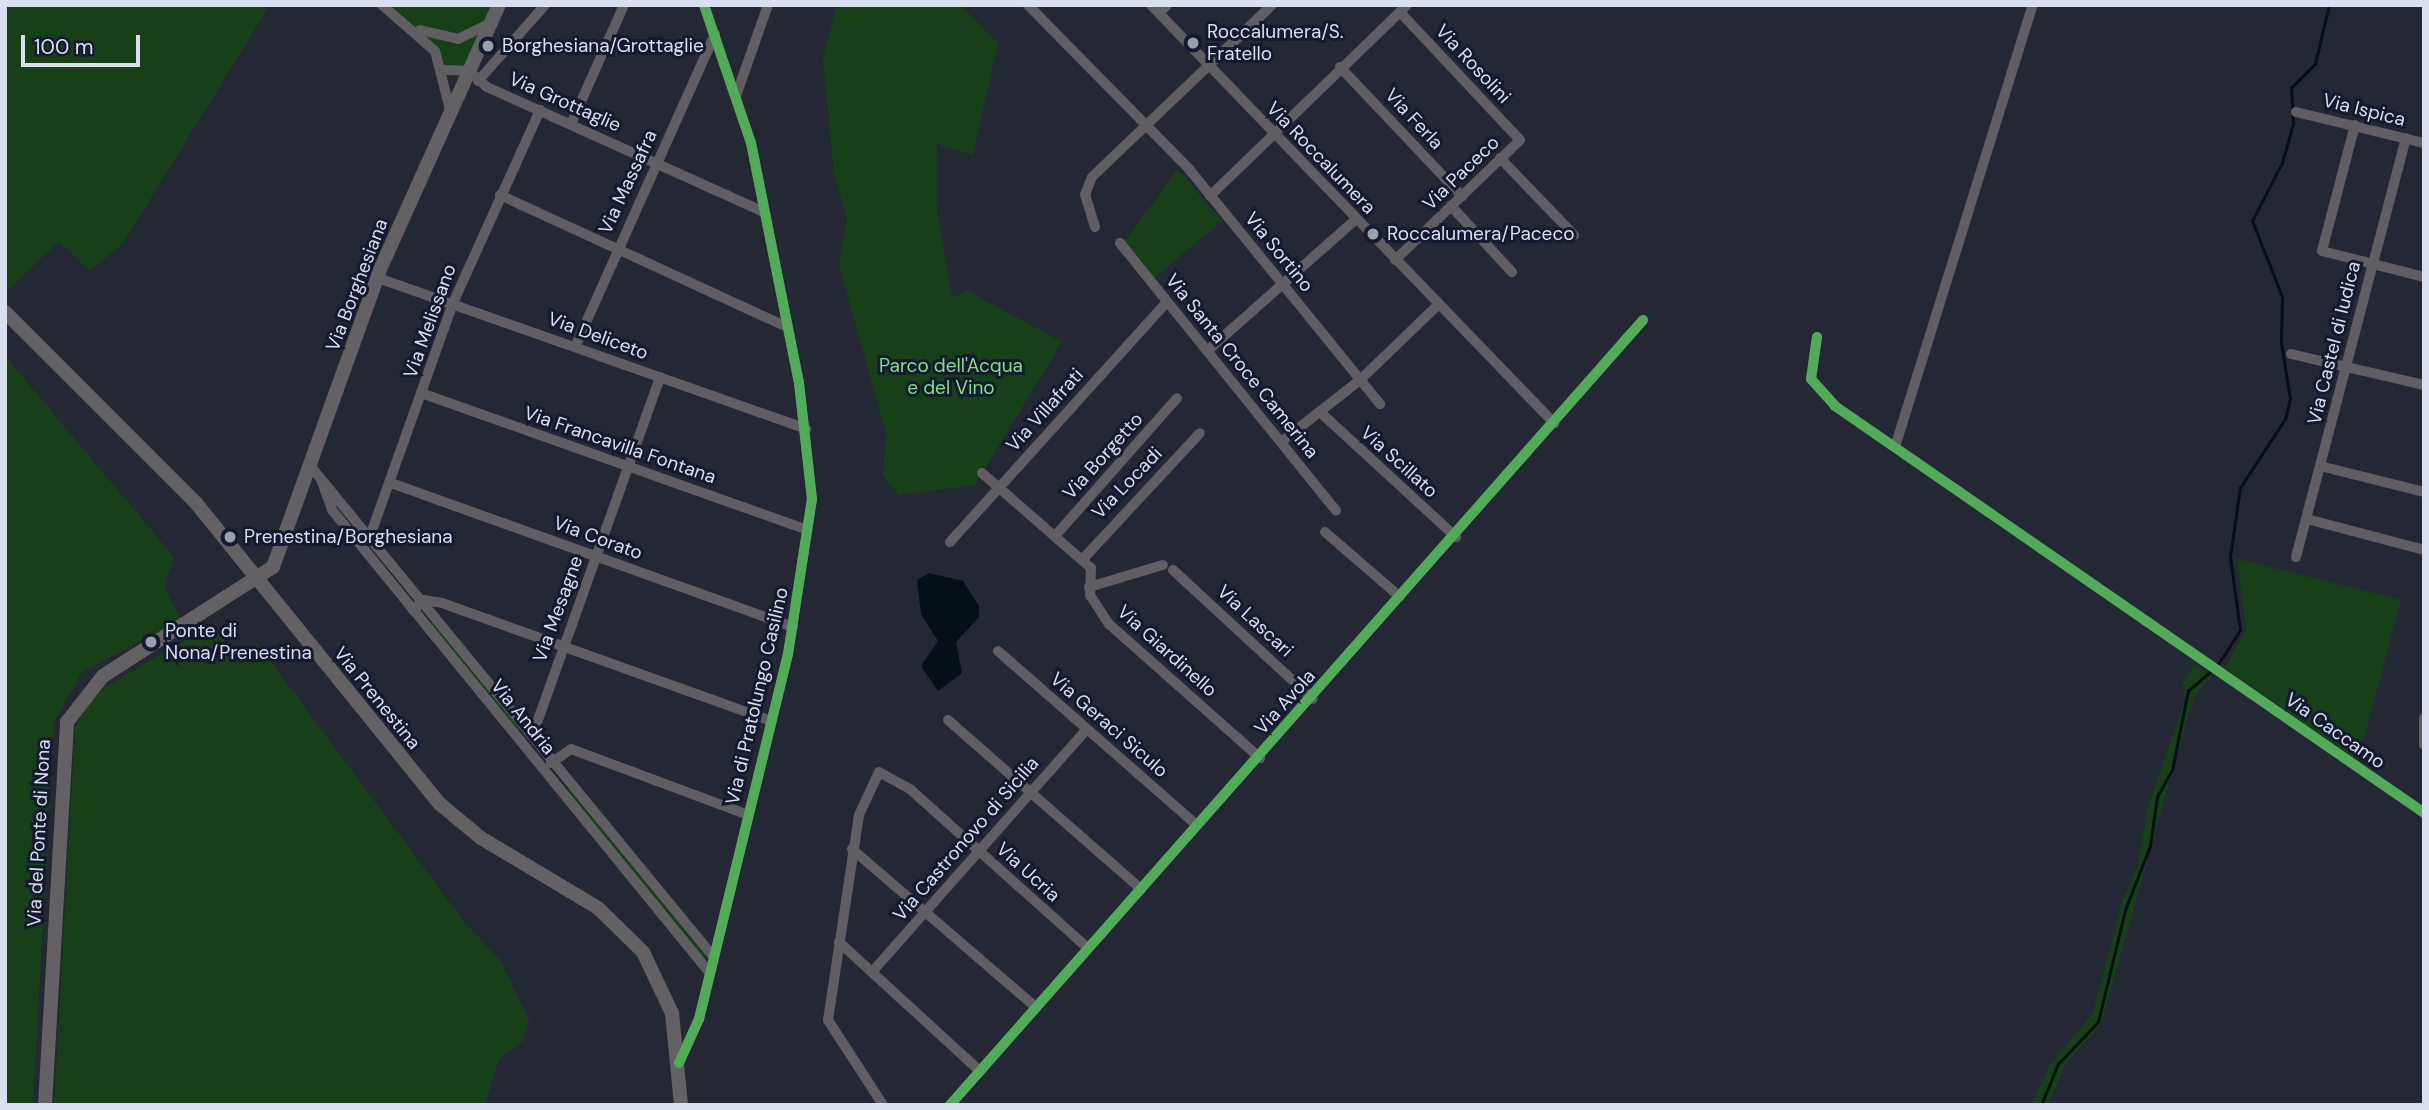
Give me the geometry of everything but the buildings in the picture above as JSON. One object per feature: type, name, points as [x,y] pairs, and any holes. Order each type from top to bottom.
[{"type":"main road","name":"Via Borghesiana","points":[[260,581],[277,558],[317,473],[378,278],[450,114],[474,76],[477,55],[499,5]]},
{"type":"main road","name":"Via Prenestina","points":[[5,312],[180,485],[444,808],[481,838],[588,901],[639,947],[666,994],[679,1063],[681,1105]]},
{"type":"main road","name":"Via del Ponte di Nona","points":[[45,1105],[67,722],[103,676],[260,581]]},
{"type":"street","points":[[382,5],[413,27],[444,70],[450,114]]},
{"type":"street","points":[[444,70],[474,76],[545,5]]},
{"type":"street","points":[[571,124],[624,5]]},
{"type":"street","name":"Via di Pratolungo Casilino","points":[[679,1063],[697,1023],[793,627],[812,487],[806,429],[764,212],[737,94],[704,5]]},
{"type":"street","points":[[737,94],[768,5]]},
{"type":"street","name":"Via Sortino","points":[[1028,5],[1210,195],[1380,404]]},
{"type":"street","points":[[1095,227],[1085,194],[1092,177],[1272,5]]},
{"type":"street","points":[[1895,447],[2034,5]]},
{"type":"street","name":"Via Roccalumera","points":[[1159,8],[1208,65],[1553,424]]},
{"type":"street","points":[[1210,195],[1403,8]]},
{"type":"street","name":"Via Rosolini","points":[[1403,8],[1520,139]]},
{"type":"street","points":[[461,39],[491,23]]},
{"type":"street","points":[[413,27],[461,39],[477,55]]},
{"type":"street","name":"Via Massafra","points":[[575,346],[715,34]]},
{"type":"street","name":"Via Ferla","points":[[1340,67],[1462,196]]},
{"type":"street","name":"Via Grottaglie","points":[[474,76],[540,110],[764,212]]},
{"type":"street","name":"Via Melissano","points":[[361,546],[370,537],[391,483],[453,303],[540,110]]},
{"type":"street","name":"Via Ispica","points":[[2296,112],[2424,143]]},
{"type":"street","points":[[2355,125],[2322,251],[2424,277]]},
{"type":"street","name":"Via Castel di Iudica","points":[[2296,557],[2406,138]]},
{"type":"street","name":"Via Paceco","points":[[1395,260],[1520,139]]},
{"type":"street","points":[[1500,158],[1574,235]]},
{"type":"street","points":[[500,195],[787,327]]},
{"type":"street","points":[[1451,206],[1512,272]]},
{"type":"street","points":[[1207,351],[1284,287],[1356,219]]},
{"type":"street","name":"Via Santa Croce Camerina","points":[[1120,243],[1336,511]]},
{"type":"street","name":"Via Deliceto","points":[[378,278],[806,429]]},
{"type":"street","name":"Via Villafrati","points":[[950,542],[1167,302]]},
{"type":"street","points":[[1281,442],[1360,380],[1438,305]]},
{"type":"street","name":"Via Avola","points":[[950,1105],[1197,825],[1313,699],[1643,320]]},
{"type":"street","name":"Via Caccamo","points":[[1817,337],[1815,389],[2424,813]]},
{"type":"street","points":[[2291,354],[2348,365],[2424,385]]},
{"type":"street","name":"Via Mesagne","points":[[533,734],[660,377]]},
{"type":"street","name":"Via Francavilla Fontana","points":[[421,393],[807,530]]},
{"type":"street","name":"Via Borgetto","points":[[1055,536],[1177,398]]},
{"type":"street","name":"Via Scillato","points":[[1320,412],[1456,537]]},
{"type":"street","name":"Via Locadi","points":[[1082,560],[1200,432]]},
{"type":"street","points":[[2320,466],[2424,492]]},
{"type":"street","name":"Via Andria","points":[[317,473],[424,600],[712,955]]},
{"type":"street","name":"Via Andria","points":[[317,473],[329,506],[709,972]]},
{"type":"street","points":[[982,473],[1082,560]]},
{"type":"street","name":"Via Corato","points":[[391,483],[793,627]]},
{"type":"street","points":[[2306,519],[2424,550]]},
{"type":"street","points":[[1325,532],[1400,597]]},
{"type":"street","name":"Via Giardinello","points":[[1082,560],[1091,569],[1089,587],[1109,624],[1260,758]]},
{"type":"street","name":"Via Lascari","points":[[1089,587],[1168,568],[1313,699]]},
{"type":"street","points":[[413,610],[424,600],[563,644],[771,721]]},
{"type":"street","name":"Via Geraci Siculo","points":[[998,651],[1197,825]]},
{"type":"street","points":[[2424,718],[2424,745]]},
{"type":"street","points":[[948,720],[1141,889]]},
{"type":"street","name":"Via Castronovo di Sicilia","points":[[872,972],[1086,730]]},
{"type":"street","points":[[544,770],[571,749],[748,815]]},
{"type":"street","name":"Via Ucria","points":[[852,849],[859,815],[879,772],[911,790],[1088,948]]},
{"type":"street","points":[[852,849],[1036,1007]]},
{"type":"street","points":[[852,849],[830,1032],[883,1105]]},
{"type":"street","points":[[839,942],[980,1071]]},
{"type":"green space","points":[[5,5],[270,5],[122,245],[89,271],[59,241],[5,293]]},
{"type":"green space","points":[[382,5],[499,5],[469,71],[444,66]]},
{"type":"green space","name":"Parco dell'Acqua e del Vino","points":[[837,5],[961,5],[998,44],[973,155],[937,144],[937,210],[952,297],[968,291],[1062,342],[975,485],[899,495],[883,475],[886,433],[839,265],[847,218],[834,175],[823,58]]},
{"type":"green space","points":[[1178,169],[1222,221],[1153,279],[1123,243]]},
{"type":"green space","points":[[5,356],[174,557],[164,587],[181,620],[82,672],[54,722],[33,1105],[5,1105]]},
{"type":"green space","points":[[2237,559],[2401,600],[2358,761],[2225,668],[2246,630]]},
{"type":"green space","points":[[434,621],[521,728],[516,732],[429,625]]},
{"type":"green space","points":[[209,632],[221,636],[241,665],[257,643],[465,923],[501,961],[529,1020],[523,1041],[499,1059],[485,1105],[54,1105],[75,728],[83,710],[107,686],[193,635]]},
{"type":"green space","points":[[2194,665],[2212,676],[2194,696],[2101,1024],[2065,1065],[2048,1105],[2031,1105],[2050,1065],[2093,1013],[2123,898],[2138,865],[2148,807],[2185,700],[2183,682]]},
{"type":"green space","points":[[570,787],[705,955],[706,961],[565,792]]},
{"type":"shaded area","points":[[929,573],[963,581],[979,606],[979,617],[956,642],[962,673],[938,691],[921,666],[938,641],[921,614],[917,580]]},
{"type":"waterway","points":[[2217,666],[2240,630],[2230,557],[2240,488],[2285,419],[2290,399],[2281,343],[2282,297],[2252,221],[2282,163],[2293,124],[2291,88],[2315,64],[2329,5]]},
{"type":"waterway","points":[[2041,1105],[2058,1064],[2098,1022],[2125,910],[2150,846],[2157,797],[2172,770],[2188,691],[2212,670]]},
{"type":"cycle path","points":[[679,1063],[699,1019],[788,654],[812,499],[799,383],[751,143],[704,5]]},
{"type":"cycle path","points":[[950,1105],[1643,320]]},
{"type":"cycle path","points":[[1817,337],[1811,379],[1835,406],[2424,813]]},
{"type":"place","name":"Roccalumera/S. Fratello","points":[[1193,43]]},
{"type":"place","name":"Borghesiana/Grottaglie","points":[[488,46]]},
{"type":"place","name":"Roccalumera/Paceco","points":[[1373,234]]},
{"type":"place","name":"Prenestina/Borghesiana","points":[[230,537]]},
{"type":"place","name":"Ponte di Nona/Prenestina","points":[[151,642]]}]
